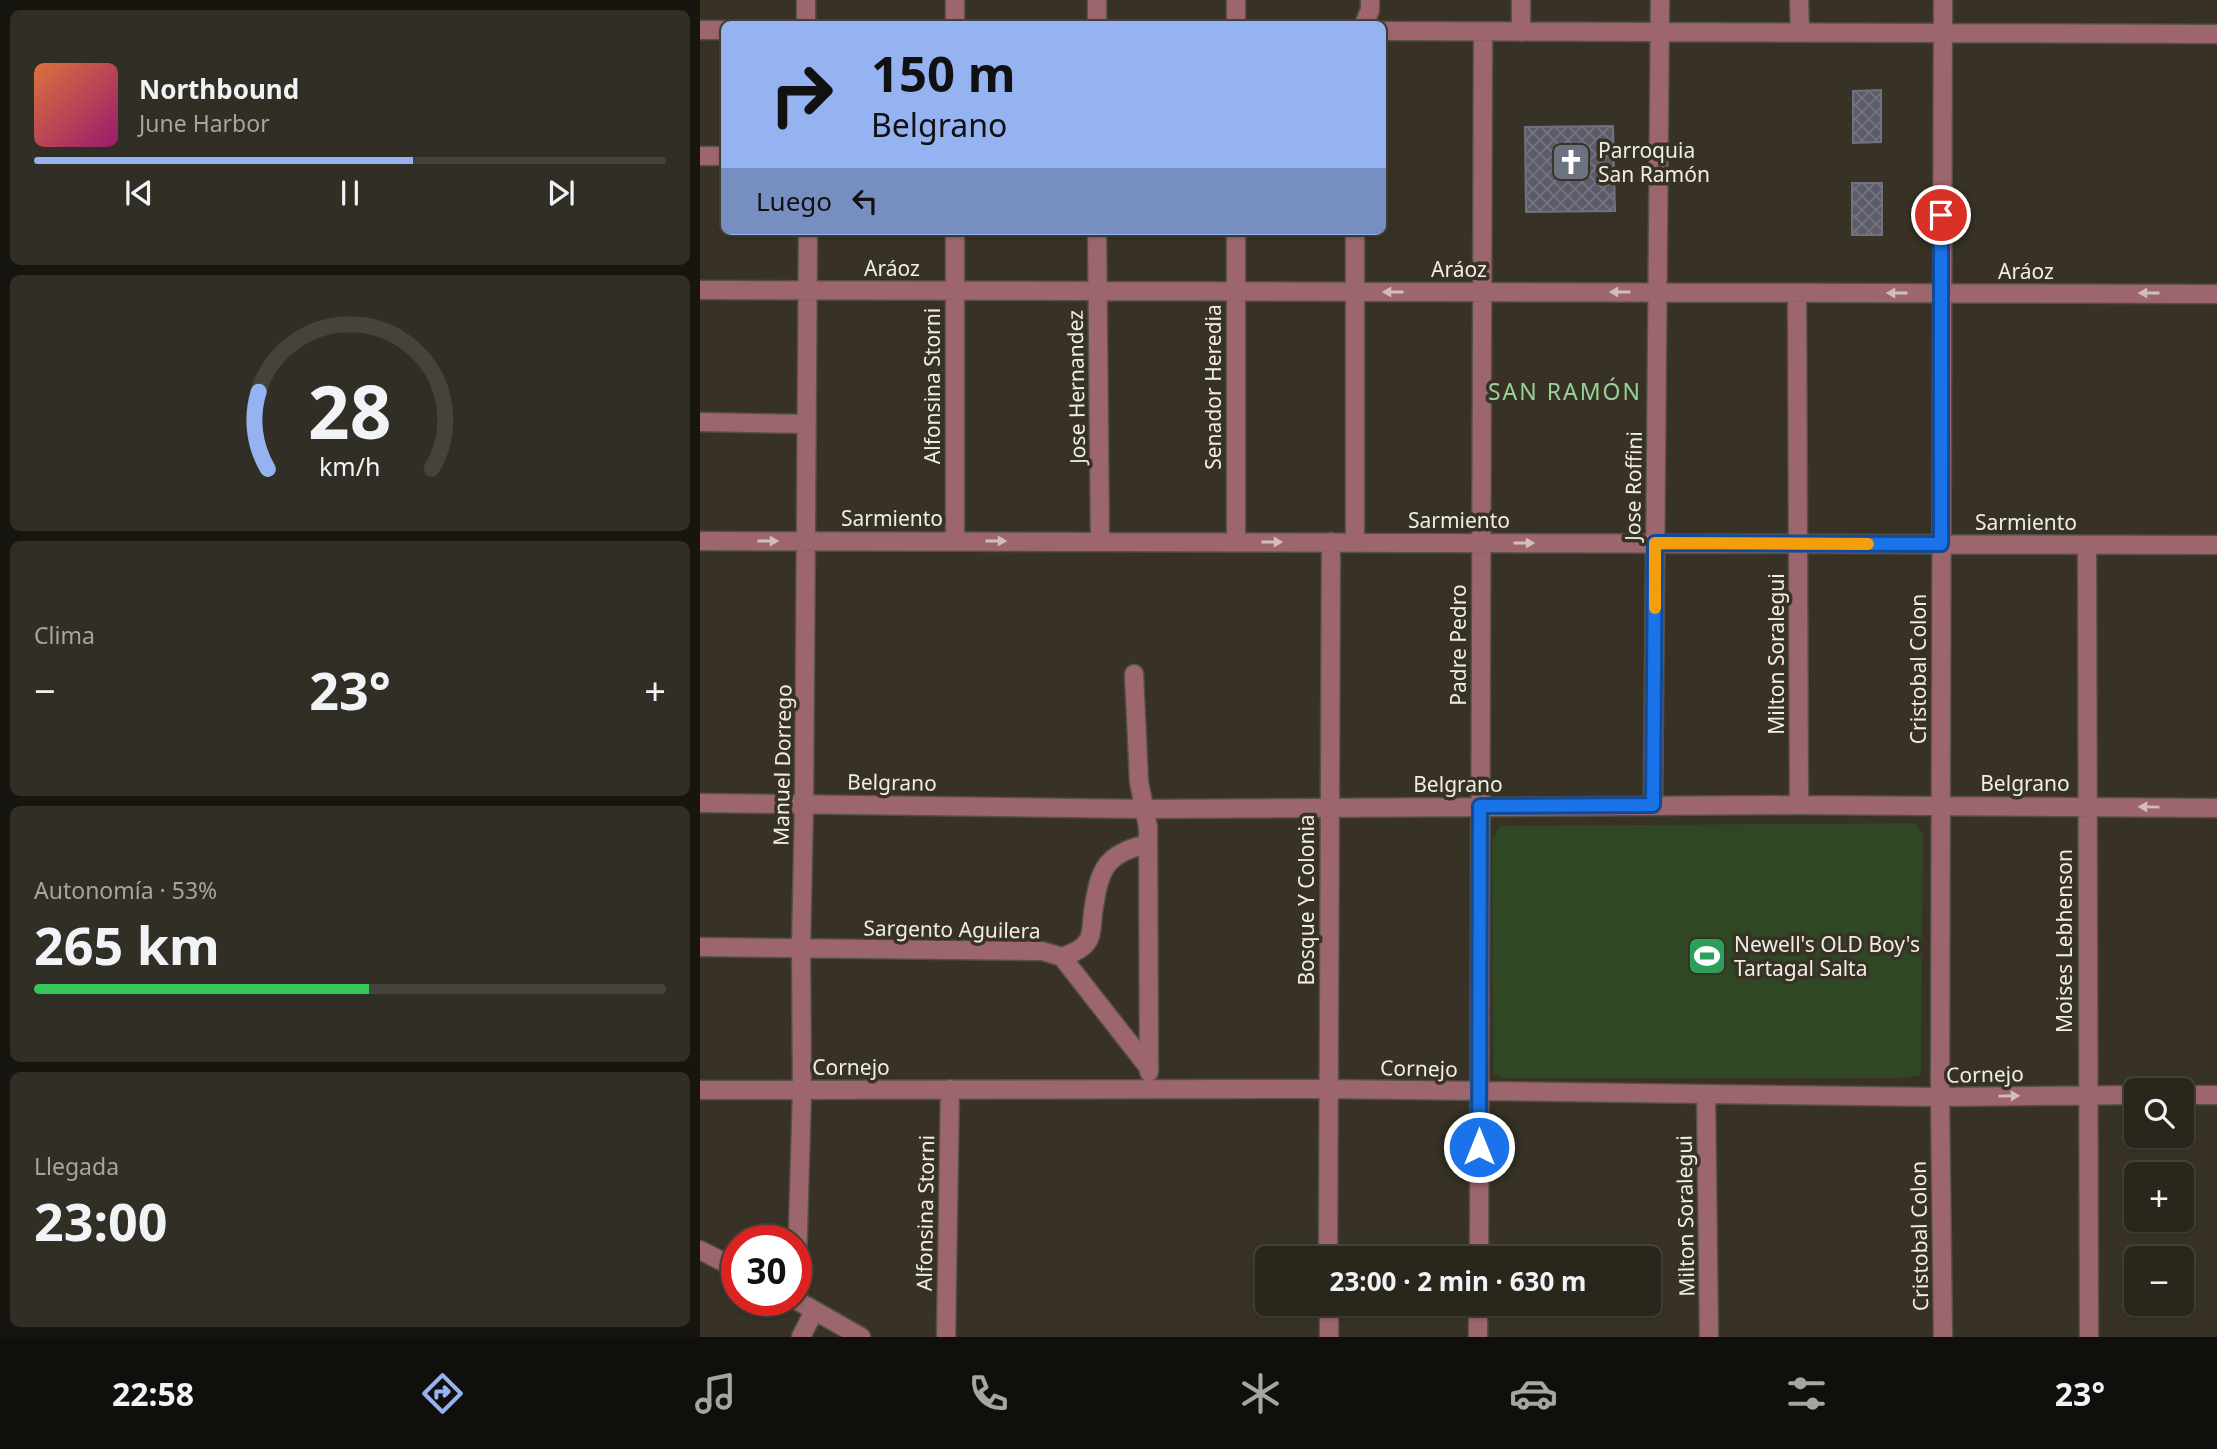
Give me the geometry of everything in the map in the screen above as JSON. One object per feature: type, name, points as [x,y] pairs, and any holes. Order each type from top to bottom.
[{"type":"street","points":[[806,0],[806,21]]},
{"type":"street","points":[[955,0],[955,21]]},
{"type":"street","points":[[1097,0],[1097,21]]},
{"type":"street","points":[[1236,0],[1236,21]]},
{"type":"street","points":[[1365,21],[1370,10],[1370,0]]},
{"type":"street","points":[[1521,0],[1521,32]]},
{"type":"street","name":"Jose Roffini","points":[[1653,805],[1660,0]]},
{"type":"street","points":[[1799,0],[1800,32]]},
{"type":"street","name":"Cristobal Colon","points":[[1943,0],[1940,1097],[1943,1337]]},
{"type":"street","points":[[700,30],[721,30]]},
{"type":"street","points":[[1386,31],[2217,34]]},
{"type":"street","name":"Padre Pedro","points":[[1479,1246],[1483,32]]},
{"type":"street","points":[[700,156],[721,156]]},
{"type":"street","name":"Manuel Dorrego","points":[[798,1225],[802,1090],[808,235]]},
{"type":"street","name":"Alfonsina Storni","points":[[955,235],[955,541]]},
{"type":"street","name":"Jose Hernandez","points":[[1097,235],[1100,542]]},
{"type":"street","name":"Senador Heredia","points":[[1236,235],[1236,542]]},
{"type":"street","points":[[1355,235],[1355,542]]},
{"type":"street","name":"Aráoz","points":[[700,290],[2217,293]]},
{"type":"street","name":"Milton Soralegui","points":[[1797,293],[1799,804]]},
{"type":"street","points":[[700,422],[807,424]]},
{"type":"street","name":"Sarmiento","points":[[700,541],[2217,545]]},
{"type":"street","name":"Bosque Y Colonia","points":[[1328,1246],[1331,542]]},
{"type":"street","name":"Moises Lebhenson","points":[[2087,545],[2089,1337]]},
{"type":"street","points":[[1134,674],[1139,782],[1148,827],[1149,1089]]},
{"type":"street","name":"Belgrano","points":[[700,803],[1144,809],[1799,804],[2217,808]]},
{"type":"street","points":[[1062,957],[1079,950],[1090,938],[1098,881],[1105,867],[1124,849],[1148,844]]},
{"type":"street","name":"Sargento Aguilera","points":[[700,947],[1042,951],[1062,957],[1149,1068]]},
{"type":"street","name":"Alfonsina Storni","points":[[946,1337],[950,1089]]},
{"type":"street","name":"Cornejo","points":[[700,1090],[1327,1089],[1940,1097],[2124,1095]]},
{"type":"street","name":"Milton Soralegui","points":[[1706,1094],[1709,1337]]},
{"type":"street","points":[[2194,1095],[2217,1095]]},
{"type":"street","points":[[700,1250],[721,1261]]},
{"type":"street","points":[[801,1337],[814,1311],[861,1337]]},
{"type":"street","points":[[1329,1316],[1329,1337]]},
{"type":"street","points":[[1478,1316],[1478,1337]]},
{"type":"green space","name":"Newell's OLD Boy's Tartagal Salta","points":[[1915,823],[1923,834],[1921,1075],[1901,1078],[1505,1078],[1493,1074],[1492,839],[1500,826]]},
{"type":"building","points":[[1881,90],[1881,142],[1853,143],[1853,91]]},
{"type":"building","points":[[1613,126],[1615,211],[1526,212],[1525,127]]},
{"type":"building","points":[[1852,183],[1882,183],[1882,235],[1852,235]]},
{"type":"slow traffic","points":[[1655,608],[1655,543],[1868,544]]},
{"type":"place","name":"Parroquia San Ramón","points":[[1571,162]]},
{"type":"place","name":"Newell's OLD Boy's Tartagal Salta","points":[[1707,956]]},
{"type":"district","name":"SAN RAMÓN","points":[[1565,391]]},
{"type":"route","points":[[1479,1147],[1480,806],[1653,805],[1655,543],[1941,544],[1941,215]]}]
